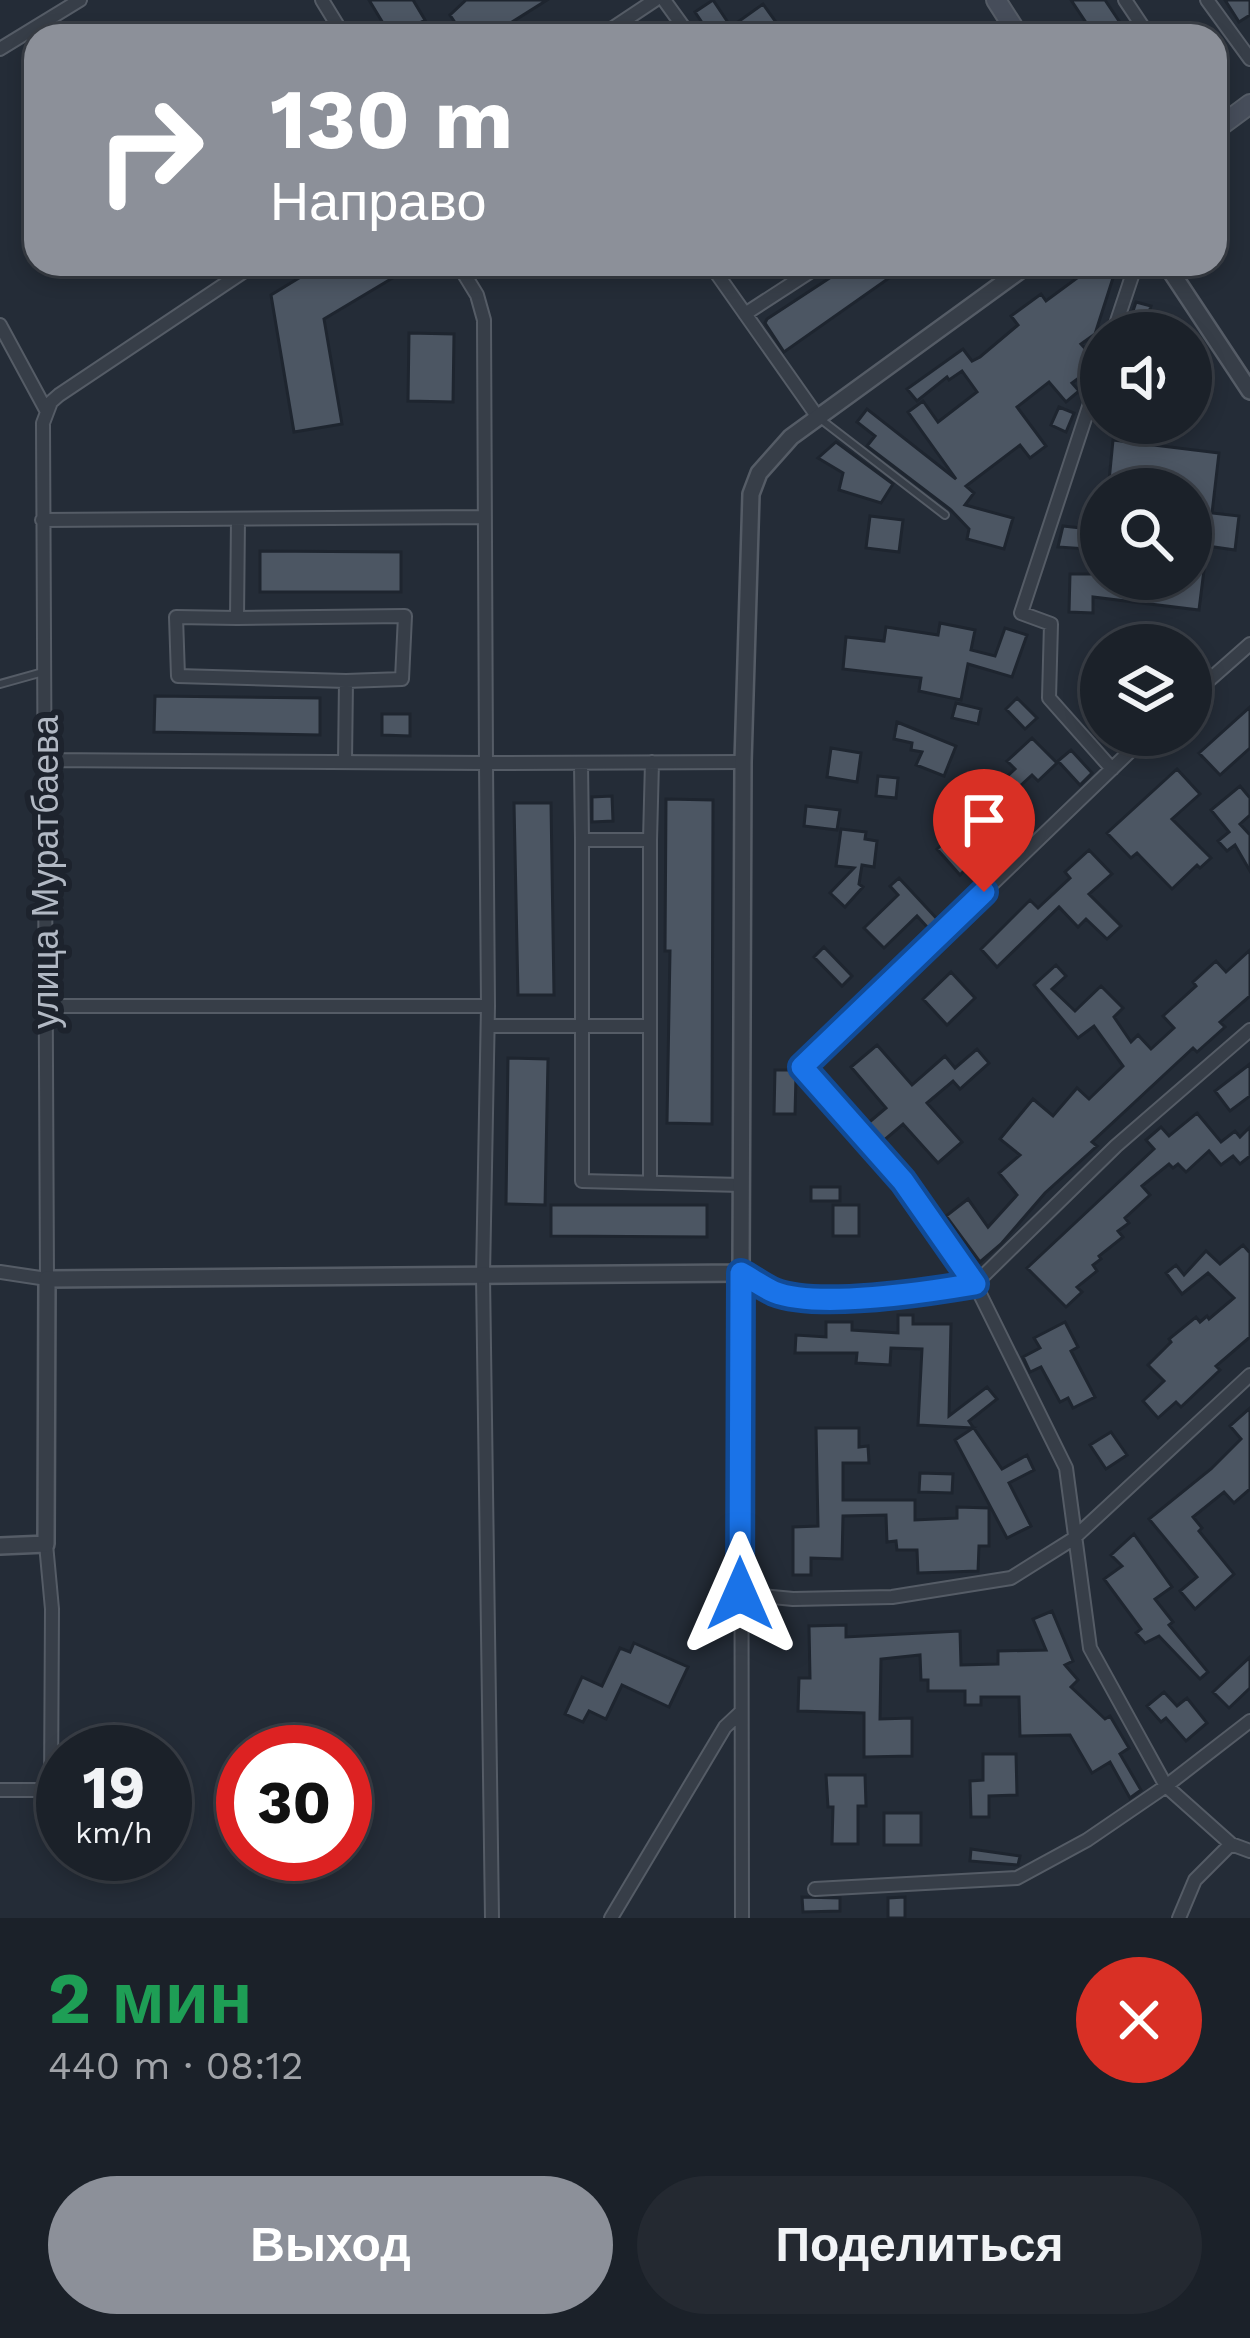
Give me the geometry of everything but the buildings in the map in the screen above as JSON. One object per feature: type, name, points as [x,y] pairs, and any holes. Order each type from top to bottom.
[{"type":"street","points":[[42,24],[80,0]]},
{"type":"street","points":[[620,24],[659,0],[680,24]]},
{"type":"street","points":[[1227,27],[1250,59]]},
{"type":"street","points":[[0,325],[46,410],[59,394],[237,276]]},
{"type":"street","points":[[465,276],[484,320],[488,1026],[483,1276],[492,1918]]},
{"type":"street","points":[[718,276],[817,416]]},
{"type":"street","points":[[745,314],[804,276]]},
{"type":"street","points":[[742,1918],[743,762],[751,494],[773,454],[817,416],[1012,276]]},
{"type":"street","points":[[1120,312],[1132,276]]},
{"type":"street","points":[[1174,276],[1250,391]]},
{"type":"street","name":"улица Муратбаева","points":[[46,410],[42,520],[46,1544]]},
{"type":"street","points":[[1080,434],[1021,613],[1051,624],[1049,698],[1112,769]]},
{"type":"street","points":[[42,520],[485,517]]},
{"type":"street","points":[[237,618],[238,519]]},
{"type":"street","points":[[405,616],[402,680],[178,676],[176,617],[237,618],[405,616]]},
{"type":"street","points":[[1212,677],[1250,644]]},
{"type":"street","points":[[345,762],[346,680]]},
{"type":"street","points":[[1126,756],[802,1067],[903,1181],[975,1284],[1066,1468],[1090,1648],[1166,1786],[1231,1844],[1250,1851]]},
{"type":"street","points":[[46,760],[743,762]]},
{"type":"street","points":[[650,1181],[652,762]]},
{"type":"street","points":[[581,763],[582,1181],[741,1185]]},
{"type":"street","points":[[582,840],[650,840]]},
{"type":"street","points":[[45,1006],[488,1006]]},
{"type":"street","points":[[488,1026],[650,1026]]},
{"type":"street","points":[[0,1272],[47,1280],[741,1273],[777,1293],[811,1298],[901,1294],[975,1284],[1116,1146],[1250,1030]]},
{"type":"street","points":[[740,1594],[793,1599],[892,1597],[1011,1578],[1073,1539],[1250,1375]]},
{"type":"street","points":[[0,1546],[46,1544],[52,1609],[51,1790],[0,1790]]},
{"type":"street","points":[[611,1918],[725,1727],[741,1712]]},
{"type":"street","points":[[815,1889],[1017,1878],[1087,1840],[1250,1721]]},
{"type":"street","points":[[1179,1918],[1196,1880],[1231,1844]]},
{"type":"lane","points":[[817,416],[945,515]]},
{"type":"lane","points":[[0,685],[44,672]]},
{"type":"route","points":[[740,1594],[741,1273],[777,1293],[811,1298],[901,1294],[975,1284],[903,1181],[802,1067],[984,892]]}]
